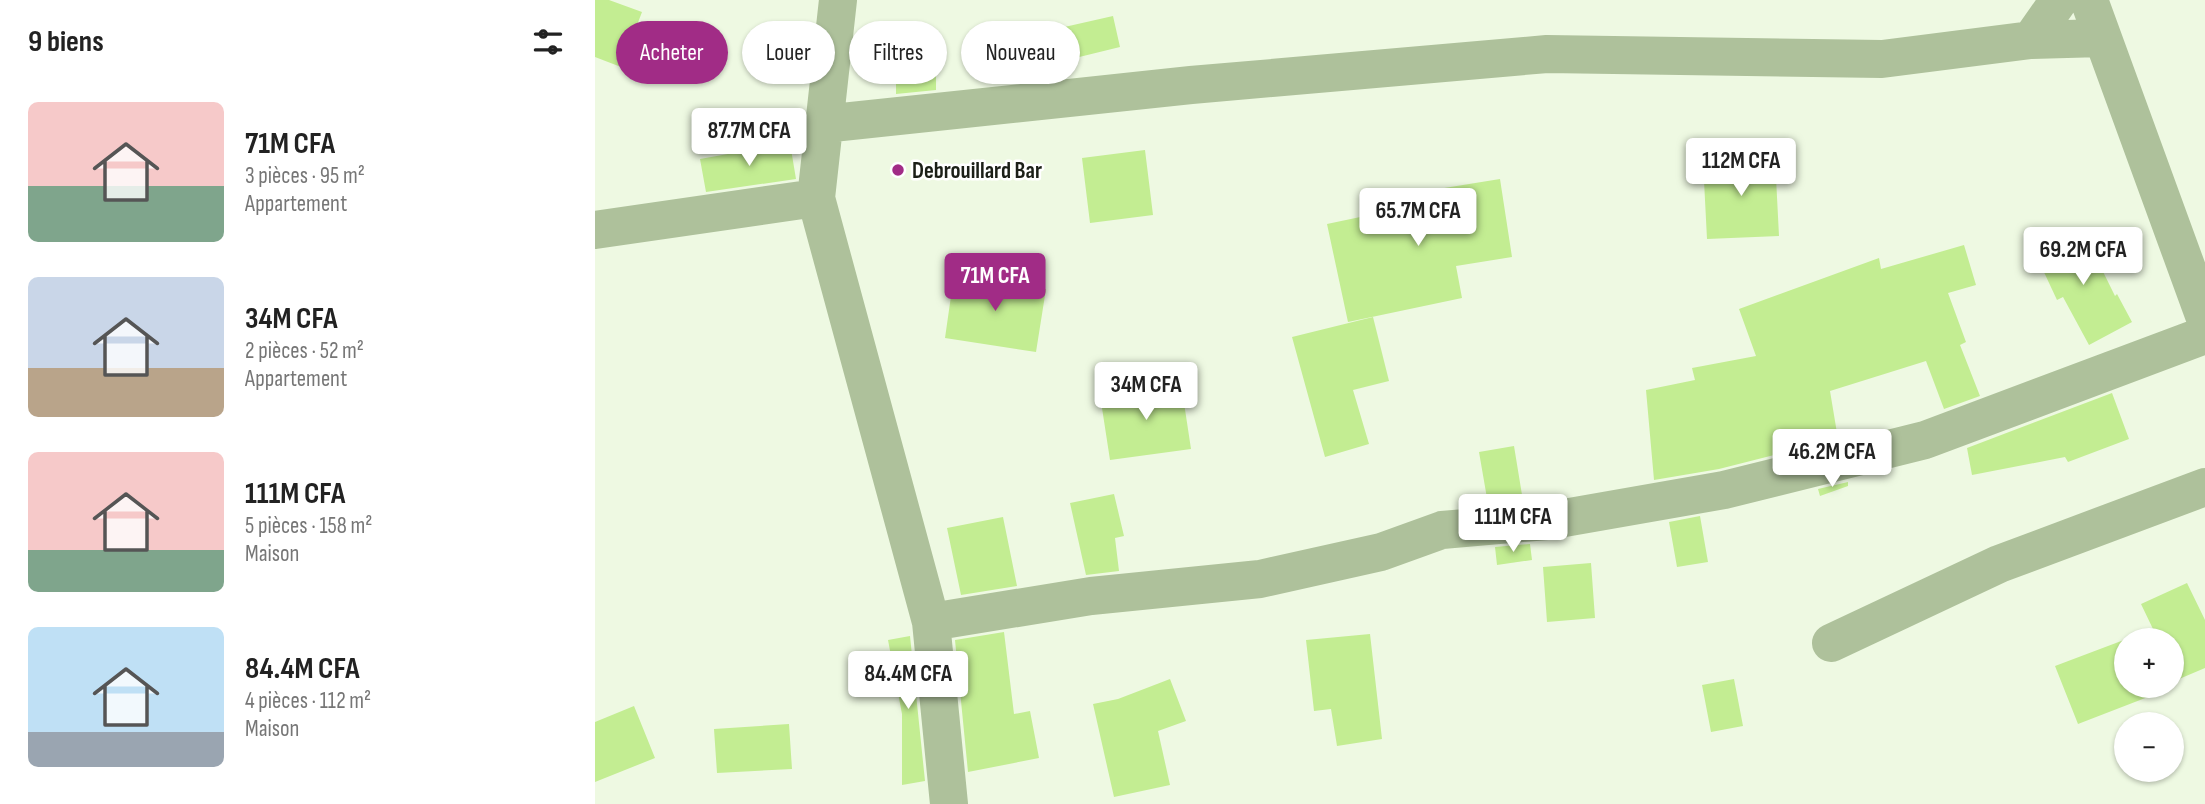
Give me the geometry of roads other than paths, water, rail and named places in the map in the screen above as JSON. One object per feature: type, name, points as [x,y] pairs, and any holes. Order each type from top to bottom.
[{"type":"street","points":[[838,0],[816,198],[931,622],[949,804]]},
{"type":"street","points":[[2031,40],[2059,0]]},
{"type":"street","points":[[2088,0],[2205,318]]},
{"type":"street","points":[[823,124],[1191,85],[1547,54],[1882,59],[2031,40],[2102,38]]},
{"type":"street","points":[[595,230],[816,198]]},
{"type":"street","points":[[931,622],[1091,596],[1260,579],[1381,552],[1442,530],[1547,521],[1724,490],[1925,440],[2205,335]]},
{"type":"street","points":[[1831,643],[1999,564],[2205,487]]},
{"type":"place","name":"Debrouillard Bar","points":[[898,170]]}]
